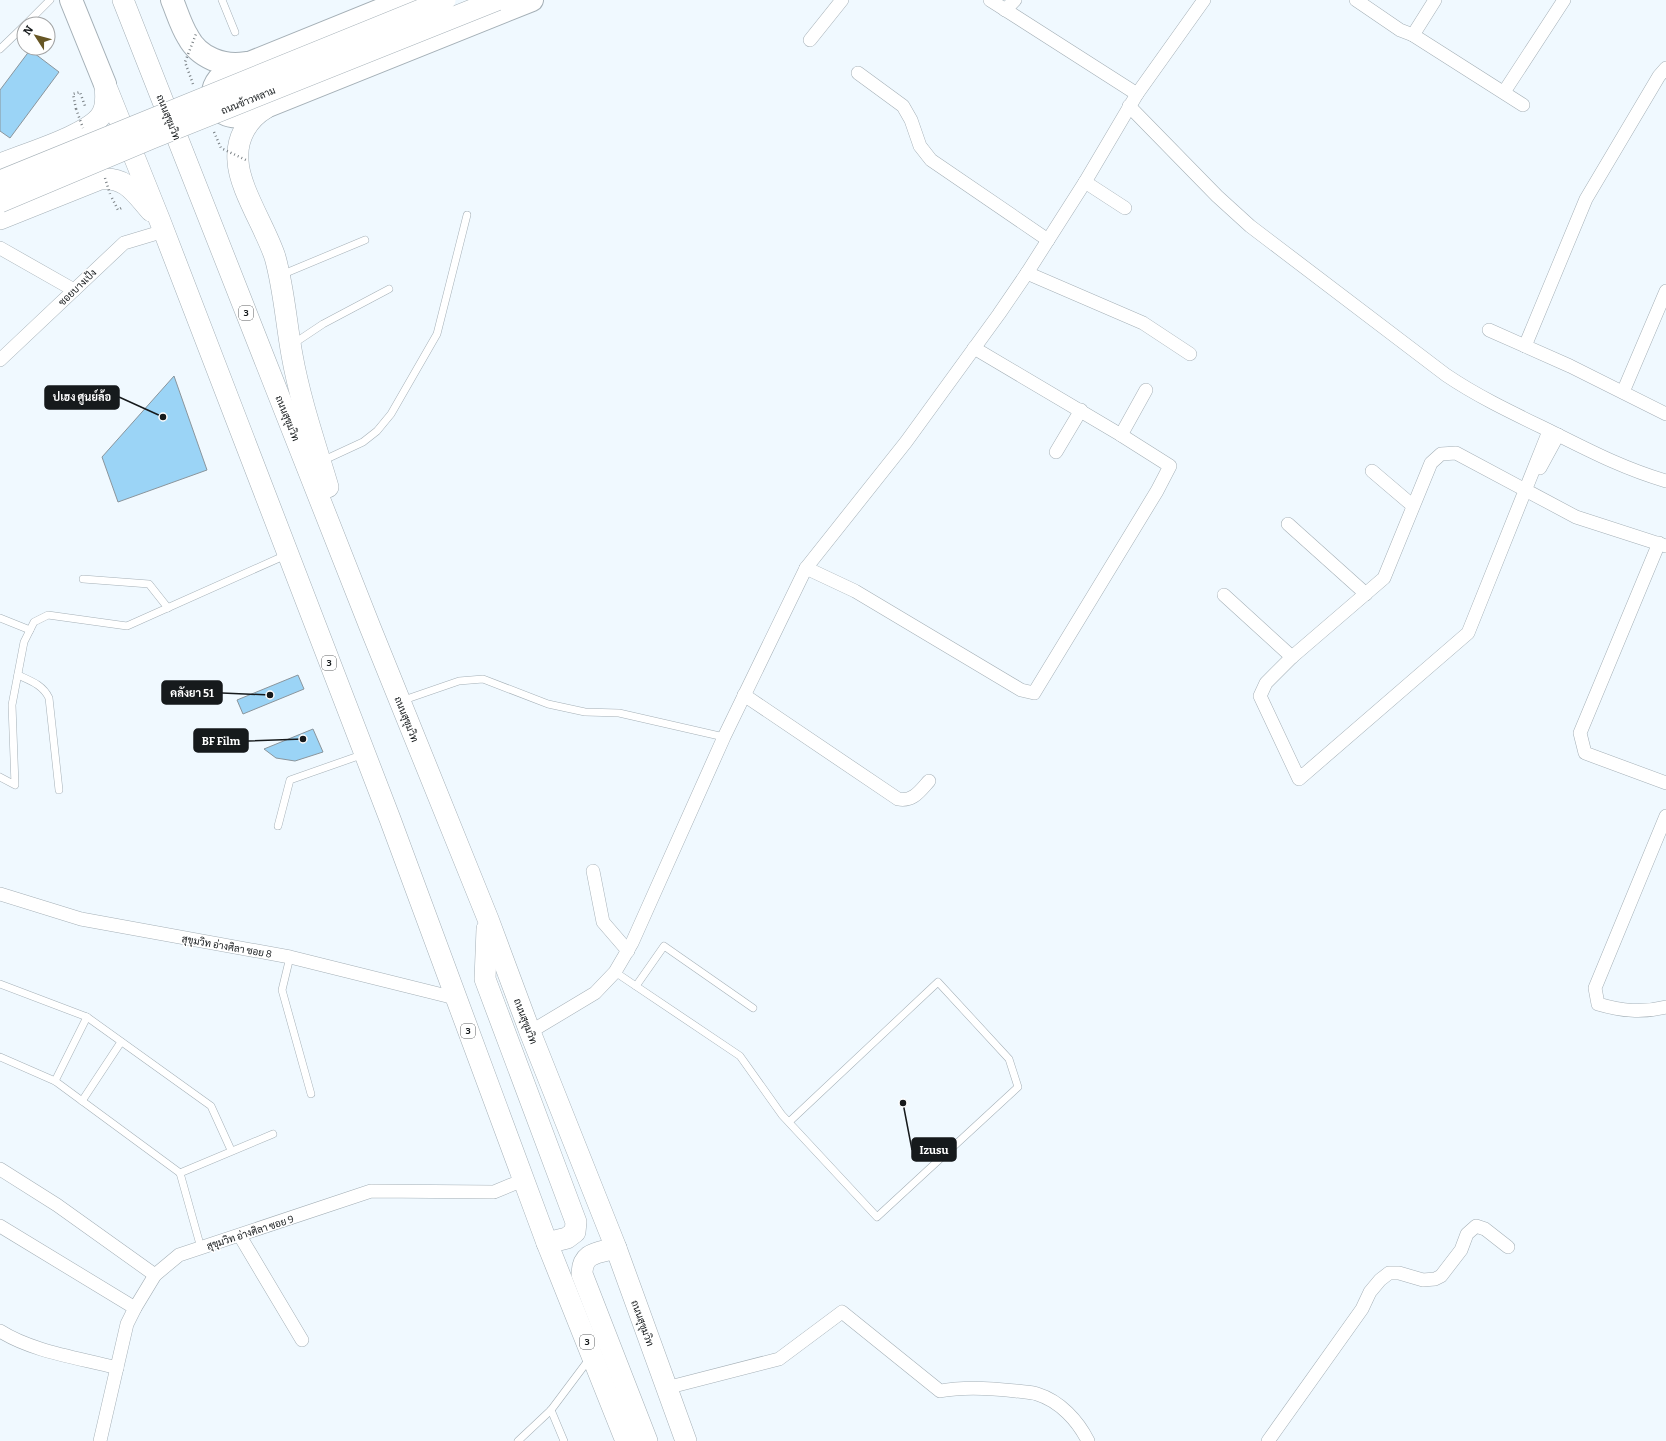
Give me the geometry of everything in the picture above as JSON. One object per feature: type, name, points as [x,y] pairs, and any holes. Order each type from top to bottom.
[{"type":"highway","name":"3","points":[[71,0],[105,84]]},
{"type":"highway","points":[[172,0],[188,38],[200,52],[217,62],[236,65],[255,62]]},
{"type":"highway","points":[[405,0],[221,76],[213,88],[214,103],[223,113],[236,117],[532,0]]},
{"type":"main road","name":"ถนนสุขุมวิท","points":[[123,0],[370,627],[488,919],[530,1032],[616,1248],[686,1441]]},
{"type":"main road","name":"ถนนข้าวหลาม","points":[[0,181],[445,0]]},
{"type":"main road","name":"ถนนข้าวหลาม","points":[[0,202],[152,138],[497,0]]},
{"type":"main road","points":[[0,164],[80,132],[94,124],[102,114],[106,104],[105,84]]},
{"type":"main road","name":"3","points":[[105,84],[162,226],[288,554],[547,1243],[626,1441]]},
{"type":"main road","points":[[273,103],[257,114],[245,127],[239,144],[238,162],[242,179],[274,256],[284,296],[301,398],[370,627]]},
{"type":"main road","points":[[48,144],[57,141],[65,141],[80,149],[85,156],[86,168],[83,180],[70,190]]},
{"type":"main road","points":[[0,219],[100,179],[115,179],[127,185],[162,226]]},
{"type":"main road","points":[[488,919],[485,979],[576,1222],[575,1232],[567,1238],[547,1243]]},
{"type":"main road","points":[[616,1248],[588,1257],[582,1263],[582,1274],[646,1441]]},
{"type":"street","points":[[810,40],[842,0]]},
{"type":"street","points":[[990,0],[1137,94]]},
{"type":"street","points":[[1005,10],[1015,0]]},
{"type":"street","points":[[530,1032],[595,993],[615,972],[628,951],[724,737],[806,568],[906,442],[1027,273],[1085,182],[1129,106],[1204,0]]},
{"type":"street","points":[[1356,0],[1400,30],[1413,35],[1523,105]]},
{"type":"street","points":[[1413,35],[1435,0]]},
{"type":"street","points":[[1504,92],[1564,0]]},
{"type":"street","points":[[1525,346],[1586,199],[1651,90],[1666,68]]},
{"type":"street","points":[[858,73],[903,106],[911,120],[920,146],[931,160],[1048,240]]},
{"type":"street","points":[[1129,106],[1217,196],[1250,226],[1446,375],[1473,393],[1632,471],[1666,481]]},
{"type":"street","points":[[1085,182],[1125,208]]},
{"type":"street","name":"ซอยบางเป้ง","points":[[0,360],[124,243],[162,226]]},
{"type":"street","points":[[0,248],[74,290]]},
{"type":"street","points":[[1027,273],[1142,323],[1190,354]]},
{"type":"street","points":[[1623,392],[1666,291]]},
{"type":"street","points":[[1489,330],[1623,392],[1666,414]]},
{"type":"street","points":[[806,568],[855,591],[1021,690],[1034,693],[1170,466],[1081,410],[974,348]]},
{"type":"street","points":[[1121,435],[1146,390]]},
{"type":"street","points":[[1056,452],[1081,410]]},
{"type":"street","points":[[1554,433],[1525,491],[1468,633],[1299,779],[1260,696],[1266,683],[1292,657],[1384,578],[1412,505],[1431,463],[1441,454],[1456,453],[1525,491],[1576,517],[1662,545],[1580,733],[1585,752],[1666,783]]},
{"type":"street","points":[[1372,471],[1412,505]]},
{"type":"street","points":[[1288,524],[1366,594]]},
{"type":"street","points":[[1224,595],[1292,657]]},
{"type":"street","points":[[744,695],[898,799],[906,800],[913,798],[929,781]]},
{"type":"street","points":[[1666,816],[1595,988],[1598,1004],[1620,1010],[1649,1012],[1666,1007]]},
{"type":"street","points":[[592,871],[604,922],[628,951]]},
{"type":"street","name":"สุขุมวิท อ่างศิลา ซอย 8","points":[[0,894],[81,919],[290,957],[455,998]]},
{"type":"street","points":[[0,1169],[57,1205],[155,1275]]},
{"type":"street","name":"สุขุมวิท อ่างศิลา ซอย 9","points":[[100,1441],[127,1324],[155,1275],[179,1255],[372,1191],[494,1192],[523,1180]]},
{"type":"street","points":[[0,1226],[135,1308]]},
{"type":"street","points":[[1268,1441],[1362,1309],[1370,1292],[1388,1273],[1399,1273],[1423,1280],[1435,1279],[1441,1276],[1461,1250],[1467,1234],[1476,1226],[1486,1229],[1508,1247]]},
{"type":"street","points":[[240,1236],[302,1340]]},
{"type":"street","points":[[666,1388],[779,1359],[842,1312],[940,1391],[957,1387],[1037,1394],[1063,1409],[1081,1426],[1088,1441]]},
{"type":"street","points":[[0,1331],[12,1338],[30,1345],[117,1368]]},
{"type":"lane","points":[[34,16],[50,0]]},
{"type":"lane","points":[[222,0],[235,32]]},
{"type":"lane","points":[[0,49],[16,34]]},
{"type":"lane","points":[[321,462],[363,442],[377,432],[391,414],[437,334],[467,215]]},
{"type":"lane","points":[[279,276],[365,240]]},
{"type":"lane","points":[[291,345],[323,324],[389,288]]},
{"type":"lane","points":[[0,777],[15,785],[12,704],[24,642],[34,622],[48,615],[127,626],[288,554]]},
{"type":"lane","points":[[83,579],[148,584],[168,608]]},
{"type":"lane","points":[[0,618],[30,630]]},
{"type":"lane","points":[[18,675],[36,683],[45,690],[49,698],[59,790]]},
{"type":"lane","points":[[400,701],[459,681],[483,679],[548,704],[585,712],[619,713],[724,737]]},
{"type":"lane","points":[[278,826],[290,780],[364,754]]},
{"type":"lane","points":[[636,986],[664,946],[753,1008]]},
{"type":"lane","points":[[290,957],[282,990],[311,1094]]},
{"type":"lane","points":[[615,972],[740,1056],[789,1122],[877,1217],[1018,1087],[1009,1059],[938,982],[789,1122]]},
{"type":"lane","points":[[0,984],[87,1017],[211,1106],[231,1150]]},
{"type":"lane","points":[[55,1081],[87,1017]]},
{"type":"lane","points":[[82,1101],[121,1042]]},
{"type":"lane","points":[[0,1058],[55,1081],[180,1173],[201,1248]]},
{"type":"lane","points":[[180,1173],[231,1150],[273,1134]]},
{"type":"lane","points":[[518,1441],[551,1410],[592,1355]]},
{"type":"lane","points":[[551,1410],[564,1441]]},
{"type":"path","points":[[187,88],[194,85],[185,62],[196,34]]},
{"type":"path","points":[[84,132],[73,94],[80,92],[85,106]]},
{"type":"path","points":[[212,127],[221,148],[248,161]]},
{"type":"path","points":[[103,173],[110,194]]},
{"type":"building","points":[[26,56],[38,56],[59,72],[10,138],[0,131],[0,90]]},
{"type":"building","points":[[174,376],[207,470],[118,502],[102,457]]},
{"type":"building","points":[[298,675],[304,689],[243,714],[237,700]]},
{"type":"building","points":[[313,729],[323,752],[295,761],[276,758],[264,749]]},
{"type":"place","name":"ปเฮง ศูนย์ล้อ","points":[[163,417]]},
{"type":"place","name":"คลังยา 51","points":[[270,695]]},
{"type":"place","name":"BF Film","points":[[303,739]]},
{"type":"place","name":"Izusu","points":[[903,1103]]}]
